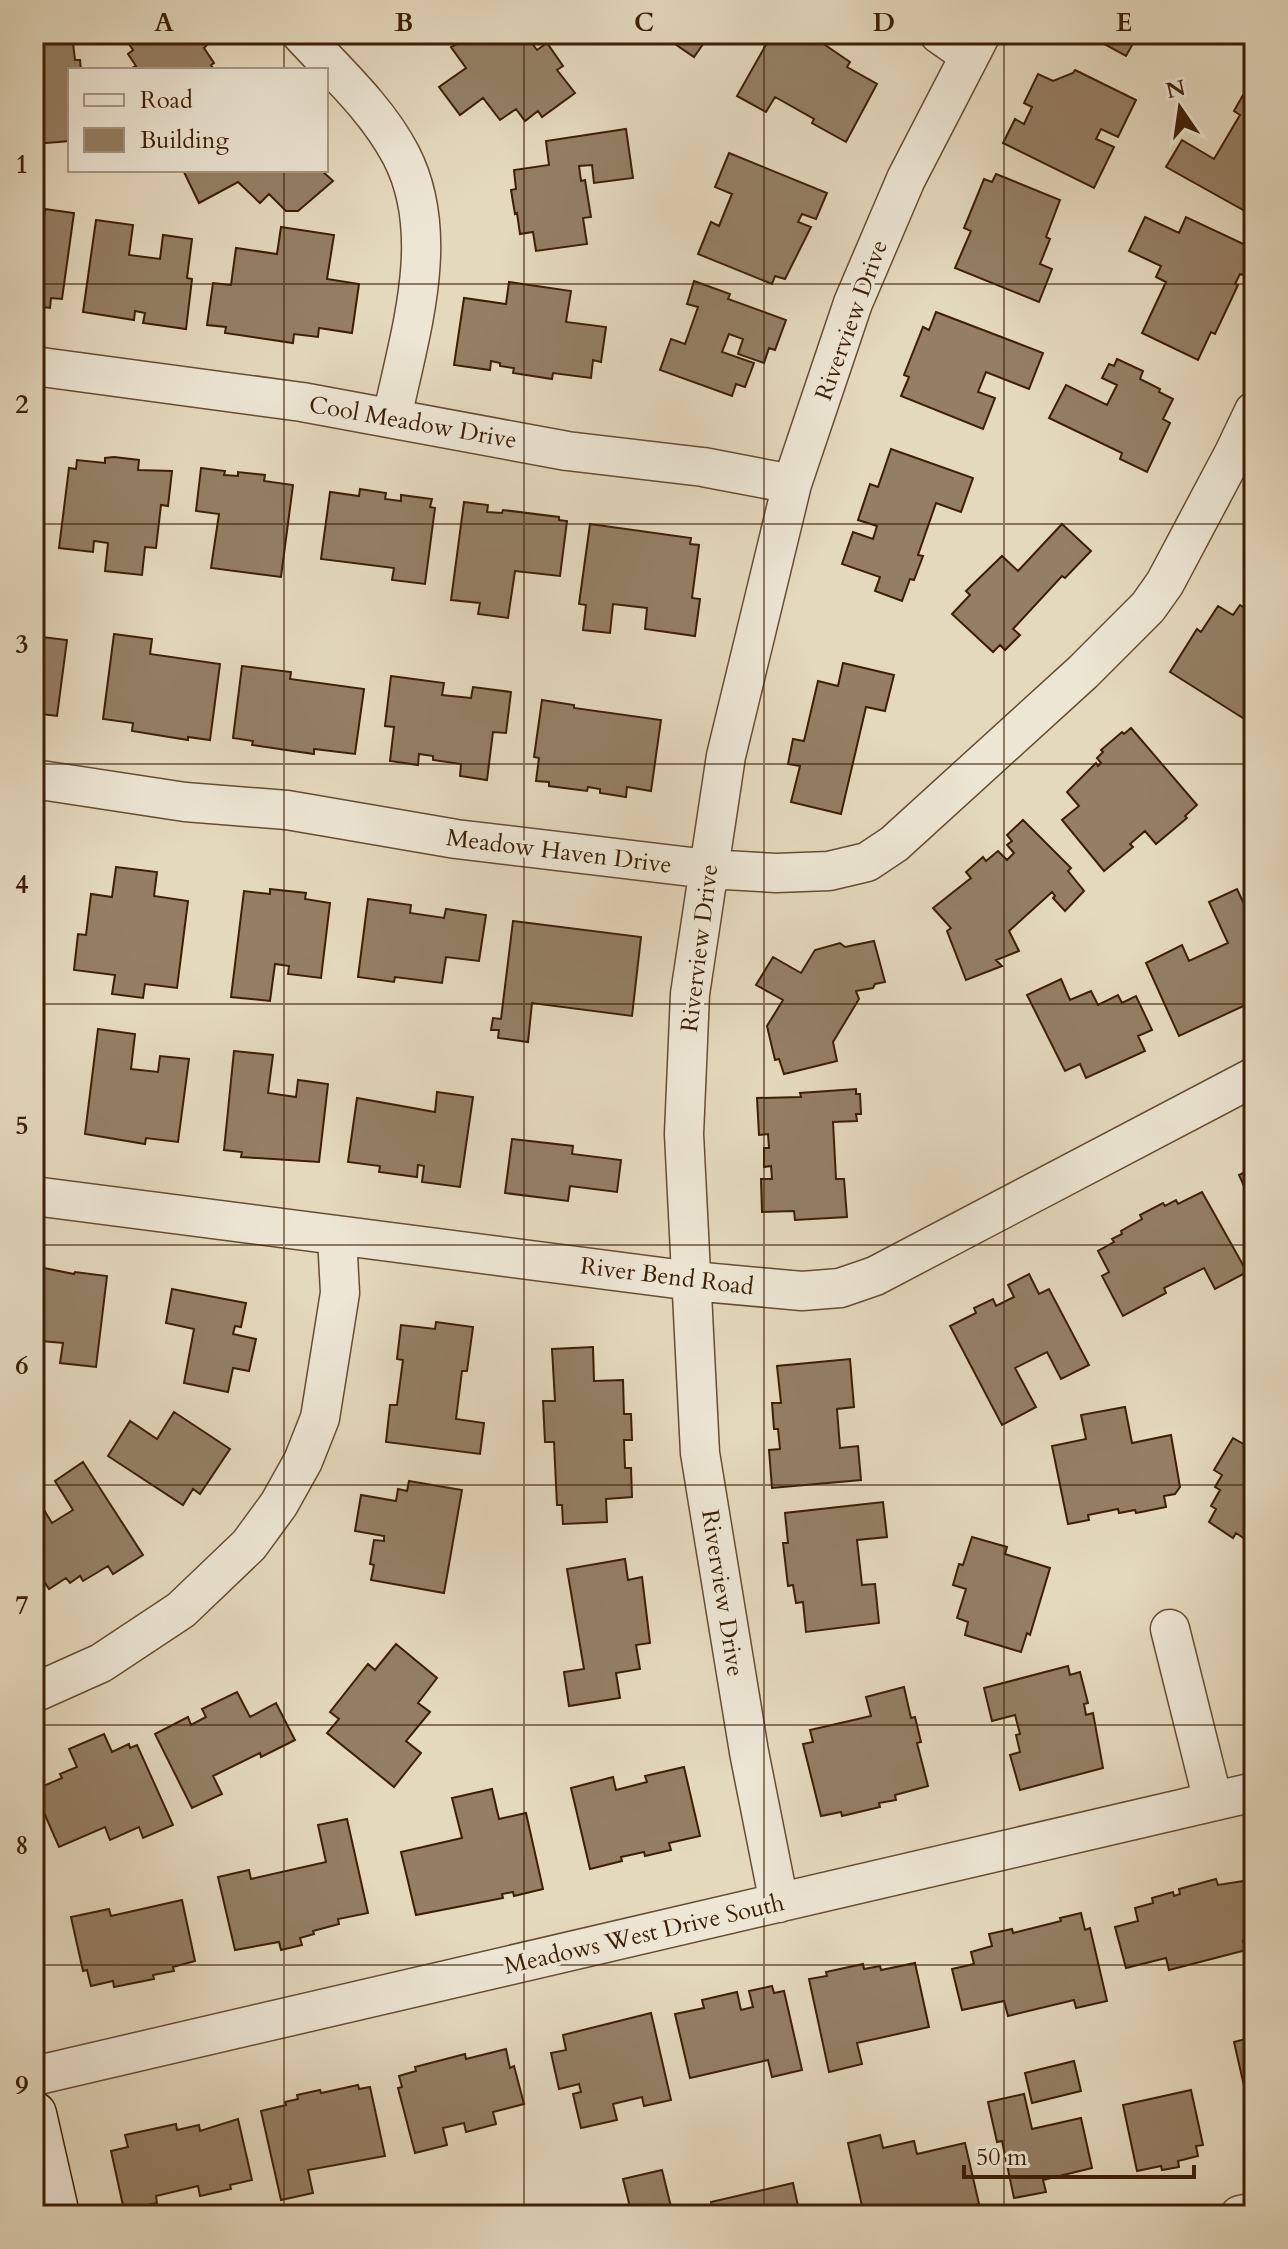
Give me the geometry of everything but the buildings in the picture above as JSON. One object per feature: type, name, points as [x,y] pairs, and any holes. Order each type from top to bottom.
[{"type":"street","points":[[301,34],[370,107],[401,155],[416,190],[421,243],[416,290],[392,418]]},
{"type":"street","name":"Riverview Drive","points":[[779,1903],[749,1752],[700,1453],[684,1134],[690,994],[726,756],[792,484],[853,303],[963,41]]},
{"type":"street","name":"Cool Meadow Drive","points":[[34,366],[302,402],[567,451],[703,467],[792,484]]},
{"type":"street","name":"Meadow Haven Drive","points":[[34,779],[185,802],[287,810],[456,839],[708,869],[776,873],[829,871],[867,862],[894,844],[1083,672],[1148,607],[1244,460],[1254,411]]},
{"type":"street","name":"River Bend Road","points":[[34,1196],[692,1281],[802,1291],[840,1288],[875,1276],[1254,1077]]},
{"type":"street","points":[[34,1693],[101,1663],[181,1610],[249,1545],[279,1504],[303,1461],[320,1418],[340,1293],[337,1236]]},
{"type":"street","points":[[1170,1629],[1213,1801]]},
{"type":"street","name":"Meadows West Drive South","points":[[34,2076],[1254,1792]]},
{"type":"street","points":[[34,2114],[57,2215]]},
{"type":"street","points":[[1240,2215],[1254,2212]]}]
